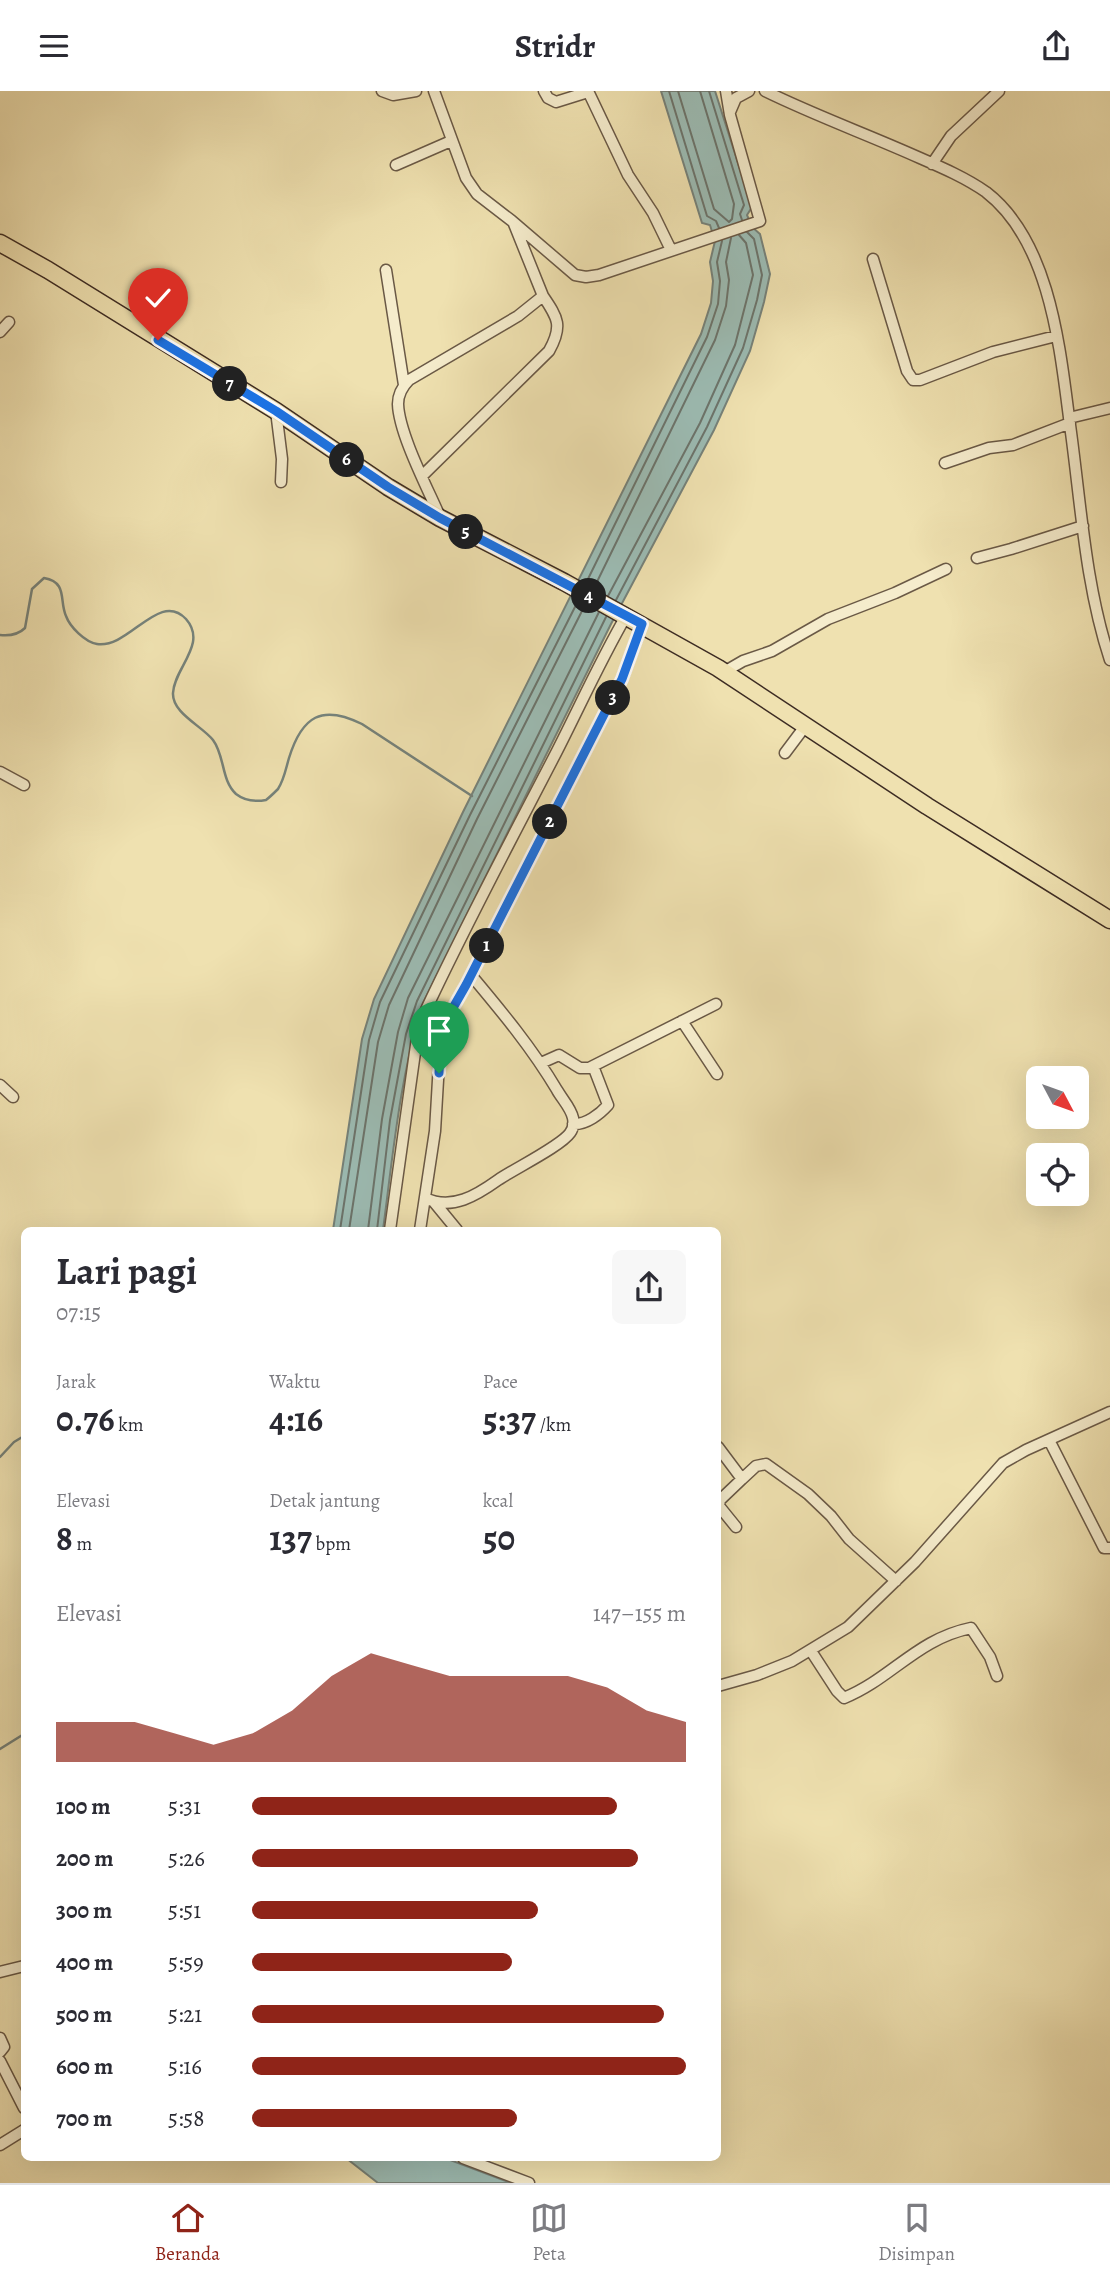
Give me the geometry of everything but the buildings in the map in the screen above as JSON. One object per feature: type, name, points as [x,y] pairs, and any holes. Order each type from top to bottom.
[{"type":"main road","points":[[0,243],[276,411],[388,487],[440,518],[642,624],[724,672],[927,806],[1110,920]]},
{"type":"street","points":[[382,91],[393,95],[416,91]]},
{"type":"street","points":[[434,91],[466,178],[477,194],[570,271],[580,276],[599,275],[760,221],[730,115],[726,91]]},
{"type":"street","points":[[544,91],[548,98],[556,102],[588,92],[628,175],[653,213],[671,250]]},
{"type":"street","points":[[730,115],[734,100],[750,91]]},
{"type":"street","points":[[765,91],[932,164],[986,193],[1003,207],[1017,224],[1038,268],[1056,336],[1095,605],[1110,660]]},
{"type":"street","points":[[932,164],[951,137],[999,91]]},
{"type":"street","points":[[396,165],[451,141]]},
{"type":"street","points":[[422,476],[549,351],[555,340],[558,321],[543,296],[512,221]]},
{"type":"street","points":[[873,259],[907,371],[913,380],[920,380],[993,352],[1056,336]]},
{"type":"street","points":[[386,270],[404,385]]},
{"type":"street","points":[[440,518],[410,447],[400,413],[399,397],[404,385],[518,316],[543,296]]},
{"type":"street","points":[[0,332],[9,322]]},
{"type":"street","points":[[945,463],[989,448],[1013,445],[1070,421],[1110,408]]},
{"type":"street","points":[[276,411],[282,459],[281,482]]},
{"type":"street","points":[[977,558],[1083,526]]},
{"type":"street","points":[[724,672],[743,661],[772,651],[828,619],[895,593],[946,569]]},
{"type":"street","points":[[390,1227],[417,1038],[424,1014],[623,615]]},
{"type":"street","points":[[421,1227],[429,1200],[441,1029],[622,679],[642,624]]},
{"type":"street","points":[[785,753],[806,725]]},
{"type":"street","points":[[0,772],[24,785]]},
{"type":"street","points":[[429,1200],[450,1203],[477,1194],[516,1167],[565,1139],[573,1125],[571,1112],[541,1063],[471,975]]},
{"type":"street","points":[[541,1063],[559,1055],[580,1069],[593,1066],[716,1004]]},
{"type":"street","points":[[682,1021],[717,1074]]},
{"type":"street","points":[[573,1125],[587,1122],[608,1105],[593,1066]]},
{"type":"street","points":[[0,1085],[13,1097]]},
{"type":"street","points":[[429,1200],[454,1227]]},
{"type":"street","points":[[721,1685],[765,1672],[811,1651],[854,1622],[896,1581],[995,1471],[1010,1458],[1110,1412]]},
{"type":"street","points":[[1049,1440],[1104,1548],[1110,1548]]},
{"type":"street","points":[[721,1451],[742,1479]]},
{"type":"street","points":[[721,1499],[759,1465],[766,1464],[808,1494],[831,1516],[849,1539],[896,1581]]},
{"type":"street","points":[[721,1508],[736,1527]]},
{"type":"street","points":[[811,1651],[844,1698],[878,1679],[931,1641],[971,1628],[990,1657],[997,1676]]},
{"type":"street","points":[[0,1972],[21,1967]]},
{"type":"street","points":[[0,2039],[4,2047],[0,2052]]},
{"type":"street","points":[[0,2061],[21,2102]]},
{"type":"street","points":[[0,2145],[21,2132]]},
{"type":"street","points":[[471,2161],[529,2183]]},
{"type":"water","points":[[661,91],[715,91],[752,207],[747,215],[752,227],[760,234],[770,274],[750,351],[714,430],[611,624],[423,1003],[403,1087],[383,1227],[333,1227],[362,1039],[374,999],[463,812],[701,334],[711,303],[713,281],[710,262],[715,241],[710,225],[702,223]]},
{"type":"water","points":[[350,2161],[453,2161],[511,2183],[378,2183]]},
{"type":"waterway","points":[[0,635],[14,634],[25,628],[32,589],[44,578],[52,580],[60,588],[66,616],[74,629],[97,644],[121,638],[154,615],[165,611],[176,612],[186,619],[192,628],[193,638],[192,647],[175,684],[174,700],[182,713],[213,740],[220,753],[228,782],[239,796],[262,801],[274,793],[282,782],[300,732],[315,718],[325,715],[336,715],[362,724],[472,796]]},
{"type":"waterway","points":[[0,1457],[21,1438]]},
{"type":"waterway","points":[[0,1749],[21,1736]]},
{"type":"route","points":[[158,340],[276,411],[388,487],[440,518],[642,624],[622,679],[593,739],[466,985],[443,1024],[439,1073]]}]
